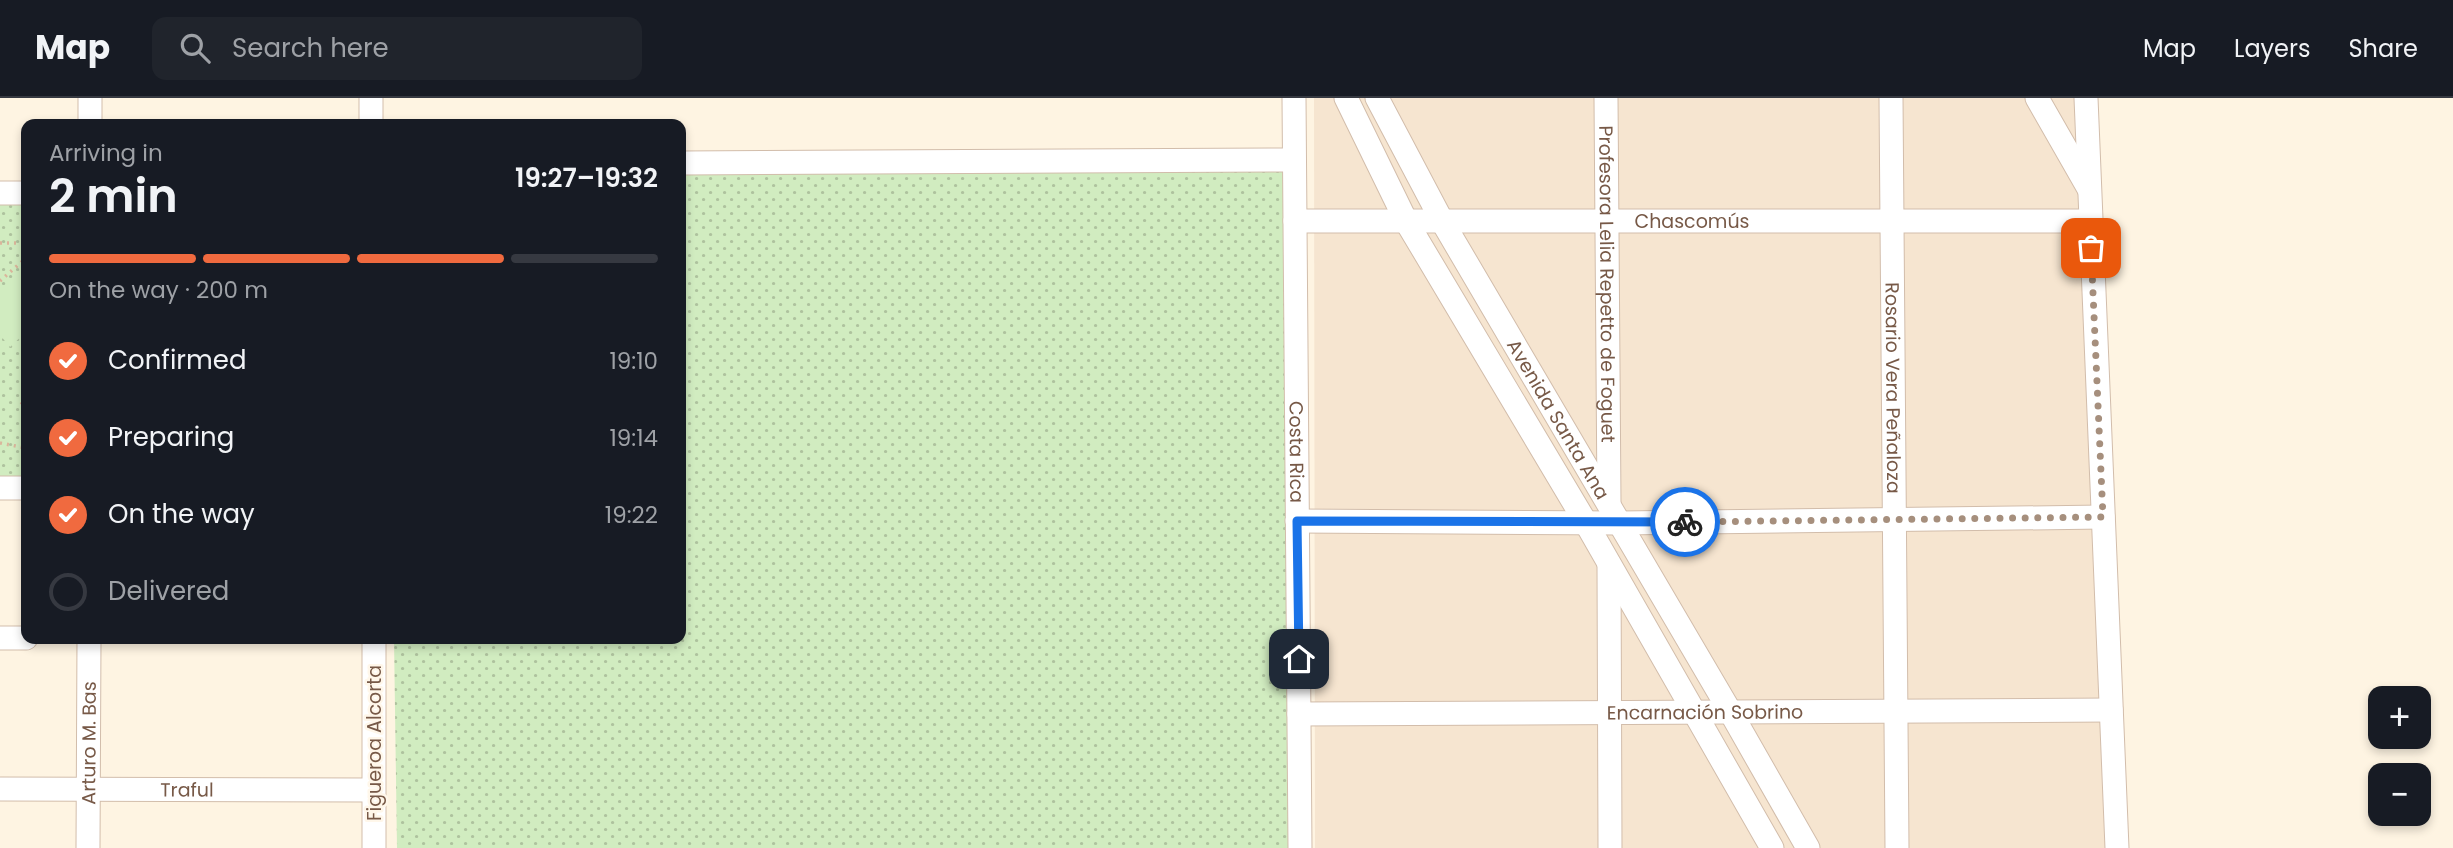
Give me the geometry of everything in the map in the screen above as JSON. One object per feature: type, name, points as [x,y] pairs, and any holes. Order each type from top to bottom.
[{"type":"street","points":[[90,98],[90,119]]},
{"type":"street","points":[[371,98],[371,119]]},
{"type":"street","name":"Costa Rica","points":[[1294,98],[1300,848]]},
{"type":"street","name":"Avenida Santa Ana","points":[[1346,98],[1406,221],[1606,518],[1731,713],[1808,848]]},
{"type":"street","name":"Avenida Santa Ana","points":[[1377,98],[1606,518],[1609,564],[1772,848]]},
{"type":"street","name":"Profesora Lelia Repetto de Foguet","points":[[1606,98],[1606,518]]},
{"type":"street","name":"Rosario Vera Peñaloza","points":[[1891,98],[1896,848]]},
{"type":"street","points":[[2037,98],[2091,193]]},
{"type":"street","points":[[2070,98],[2087,108],[2117,848]]},
{"type":"street","points":[[686,163],[1294,160]]},
{"type":"street","points":[[0,193],[21,193]]},
{"type":"street","name":"Chascomús","points":[[1295,221],[2090,221]]},
{"type":"street","points":[[0,488],[21,488]]},
{"type":"street","points":[[1297,521],[2103,517]]},
{"type":"street","points":[[1609,564],[1610,848]]},
{"type":"street","points":[[0,638],[21,638]]},
{"type":"street","name":"Arturo M. Bas","points":[[88,848],[89,644]]},
{"type":"street","name":"Figueroa Alcorta","points":[[374,644],[374,848]]},
{"type":"street","name":"Encarnación Sobrino","points":[[1299,714],[2111,710]]},
{"type":"street","name":"Traful","points":[[0,789],[373,790]]},
{"type":"path","points":[[0,243],[21,243]]},
{"type":"path","points":[[0,281],[21,262]]},
{"type":"path","points":[[0,443],[21,446]]},
{"type":"shaded area","points":[[1314,98],[2082,98],[2112,848],[1315,848]]},
{"type":"green space","points":[[686,165],[1288,165],[1294,848],[397,848],[394,644],[686,644]]},
{"type":"green space","points":[[0,203],[21,203],[21,479],[0,479]]},
{"type":"green space","points":[[21,276],[21,337],[10,347],[0,335],[0,295]]},
{"type":"way so far","points":[[1685,522],[2103,517],[2091,248]]},
{"type":"route","points":[[1299,659],[1297,521],[1685,522]]}]
